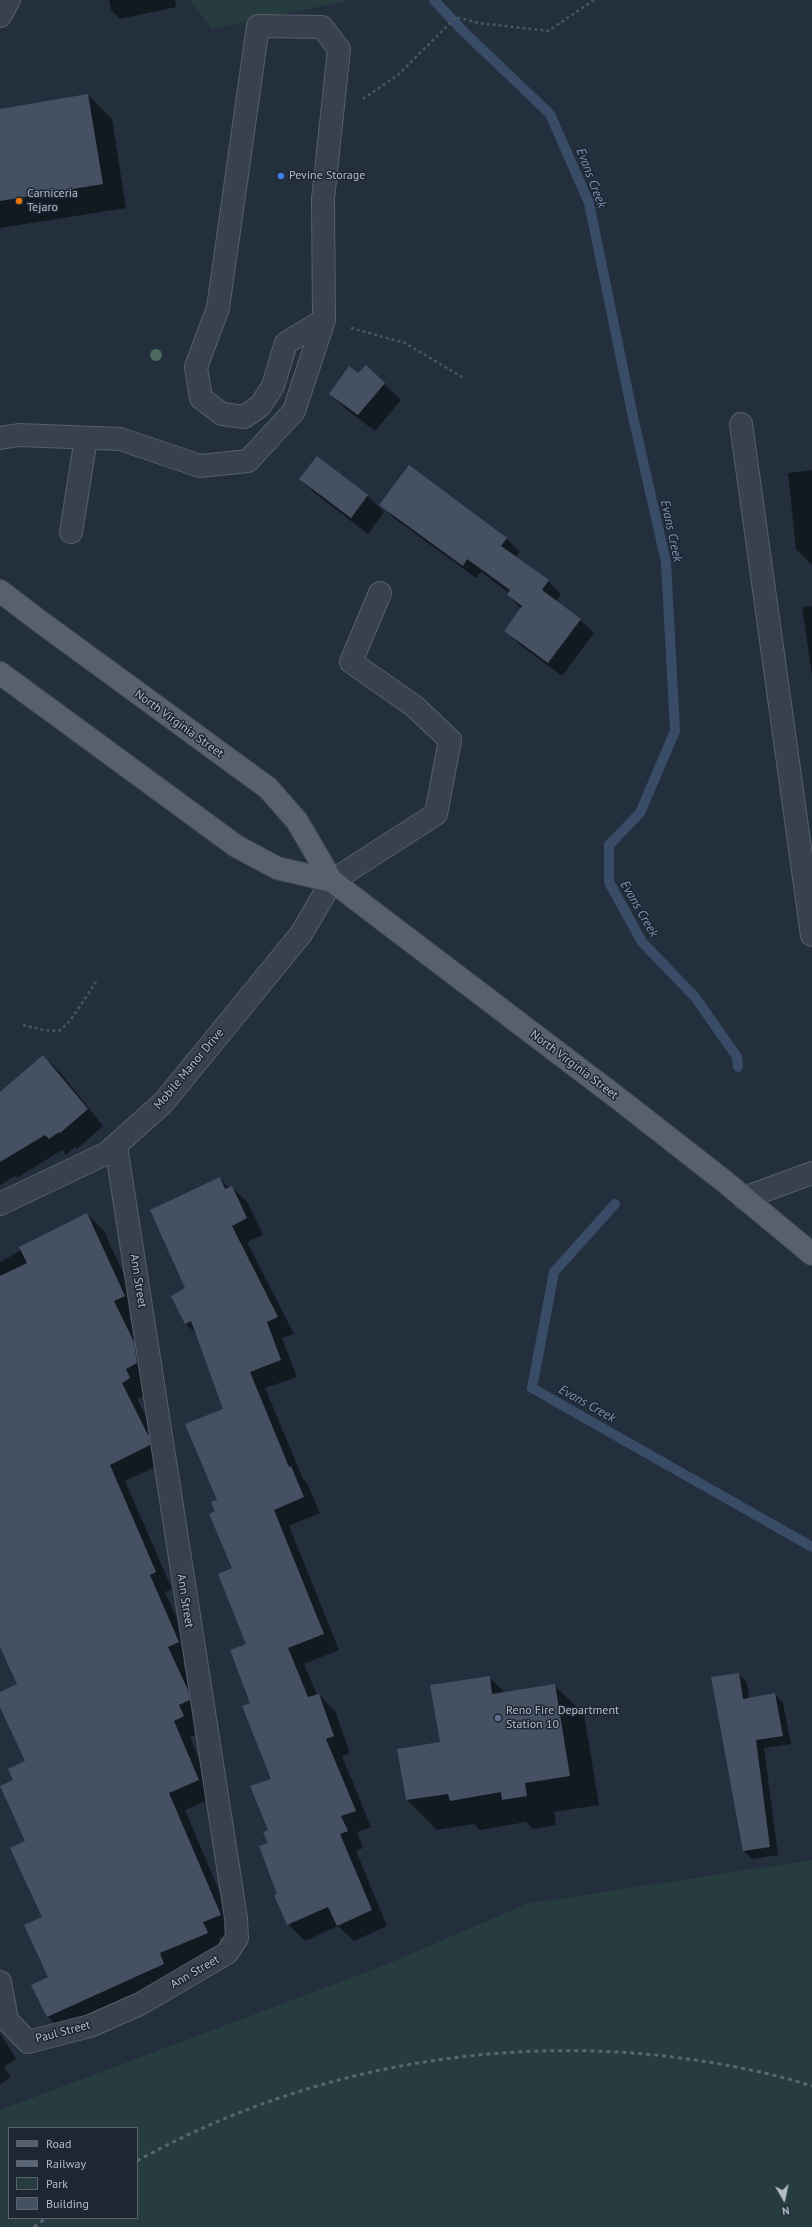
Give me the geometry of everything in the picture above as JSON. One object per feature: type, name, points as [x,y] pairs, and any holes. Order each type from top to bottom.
[{"type":"main road","name":"North Virginia Street","points":[[0,591],[268,788],[297,821],[332,881],[619,1099],[812,1254]]},
{"type":"main road","name":"North Virginia Street","points":[[0,673],[236,846],[277,868],[332,881]]},
{"type":"street","points":[[0,16],[9,0]]},
{"type":"street","points":[[0,438],[19,435],[120,439],[200,466],[248,461],[294,411],[324,320],[322,199],[339,49],[322,27],[258,26],[218,308],[196,367],[200,398],[222,414],[244,417],[260,406],[273,386],[286,343],[324,320]]},
{"type":"street","points":[[742,424],[812,935]]},
{"type":"street","points":[[71,532],[86,438]]},
{"type":"street","points":[[332,881],[436,814],[450,740],[414,706],[351,662],[380,593]]},
{"type":"street","name":"Mobile Manor Drive","points":[[0,1204],[107,1153],[163,1103],[301,934],[332,881]]},
{"type":"street","name":"Ann Street","points":[[116,1146],[146,1330],[160,1444],[236,1918],[237,1938],[227,1953],[140,2004]]},
{"type":"street","points":[[744,1198],[812,1173]]},
{"type":"street","name":"Paul Street","points":[[0,1982],[7,2020],[28,2042],[90,2026],[140,2004]]},
{"type":"path","points":[[331,122],[398,75],[456,17],[479,23],[548,31],[594,0]]},
{"type":"path","points":[[324,320],[405,343],[462,377]]},
{"type":"path","points":[[23,1025],[43,1030],[59,1031],[70,1021],[96,982]]},
{"type":"green space","points":[[190,0],[351,0],[212,29]]},
{"type":"green space","points":[[812,1860],[812,2227],[0,2227],[0,2110],[385,1965],[526,1904]]},
{"type":"building","points":[[88,94],[103,184],[0,201],[0,109]]},
{"type":"building","points":[[366,365],[385,383],[358,415],[329,394],[349,366],[358,373]]},
{"type":"building","points":[[317,456],[368,495],[351,518],[299,479]]},
{"type":"building","points":[[409,465],[507,538],[501,546],[549,580],[542,590],[581,619],[548,663],[504,631],[522,606],[507,595],[510,590],[467,559],[463,566],[379,505]]},
{"type":"building","points":[[43,1055],[88,1109],[60,1133],[59,1132],[49,1139],[45,1135],[0,1162],[0,1092]]},
{"type":"building","points":[[220,1177],[225,1189],[232,1186],[247,1218],[232,1226],[278,1317],[267,1322],[281,1360],[250,1372],[289,1467],[291,1466],[304,1497],[274,1510],[324,1634],[288,1648],[308,1697],[319,1694],[334,1736],[326,1739],[356,1811],[341,1816],[348,1831],[340,1834],[372,1910],[337,1926],[328,1907],[287,1925],[274,1895],[277,1894],[259,1846],[268,1843],[263,1832],[268,1830],[250,1786],[271,1779],[242,1706],[250,1703],[230,1650],[246,1644],[218,1574],[232,1568],[209,1514],[215,1511],[211,1502],[217,1500],[185,1424],[223,1409],[191,1321],[185,1324],[171,1296],[185,1288],[150,1210]]},
{"type":"building","points":[[87,1213],[125,1296],[114,1301],[134,1342],[137,1363],[126,1369],[130,1378],[122,1383],[149,1437],[150,1445],[110,1465],[156,1572],[150,1575],[179,1642],[168,1647],[188,1690],[190,1700],[179,1705],[184,1716],[174,1721],[199,1780],[169,1793],[221,1915],[203,1922],[208,1933],[160,1953],[164,1964],[47,2017],[31,1985],[48,1977],[24,1925],[42,1917],[10,1848],[25,1841],[0,1786],[13,1780],[8,1769],[25,1761],[0,1707],[0,1692],[17,1684],[0,1647],[0,1276],[27,1263],[19,1247]]},
{"type":"building","points":[[739,1673],[743,1699],[775,1693],[783,1736],[756,1740],[770,1847],[743,1851],[711,1677]]},
{"type":"building","name":"Reno Fire Department Station 10","points":[[490,1676],[492,1694],[555,1684],[570,1776],[525,1783],[527,1796],[502,1800],[501,1792],[450,1801],[448,1794],[406,1800],[397,1749],[440,1742],[430,1685]]},
{"type":"waterway","name":"Evans Creek","points":[[434,0],[463,31],[550,114],[589,203],[633,417],[666,562],[675,731],[640,813],[609,845],[609,882],[642,942],[695,997],[737,1057],[738,1067]]},
{"type":"waterway","name":"Evans Creek","points":[[615,1204],[554,1272],[532,1388],[812,1547]]},
{"type":"railway","points":[[138,2160],[198,2130],[261,2104],[326,2083],[393,2068],[460,2057],[528,2051],[597,2051],[665,2056],[739,2068],[812,2086]]},
{"type":"railway","points":[[34,2227],[45,2219]]},
{"type":"place","name":"Pevine Storage","points":[[281,176]]},
{"type":"place","name":"Carniceria Tejaro","points":[[19,201]]},
{"type":"place","name":"Reno Fire Department Station 10","points":[[498,1718]]}]
